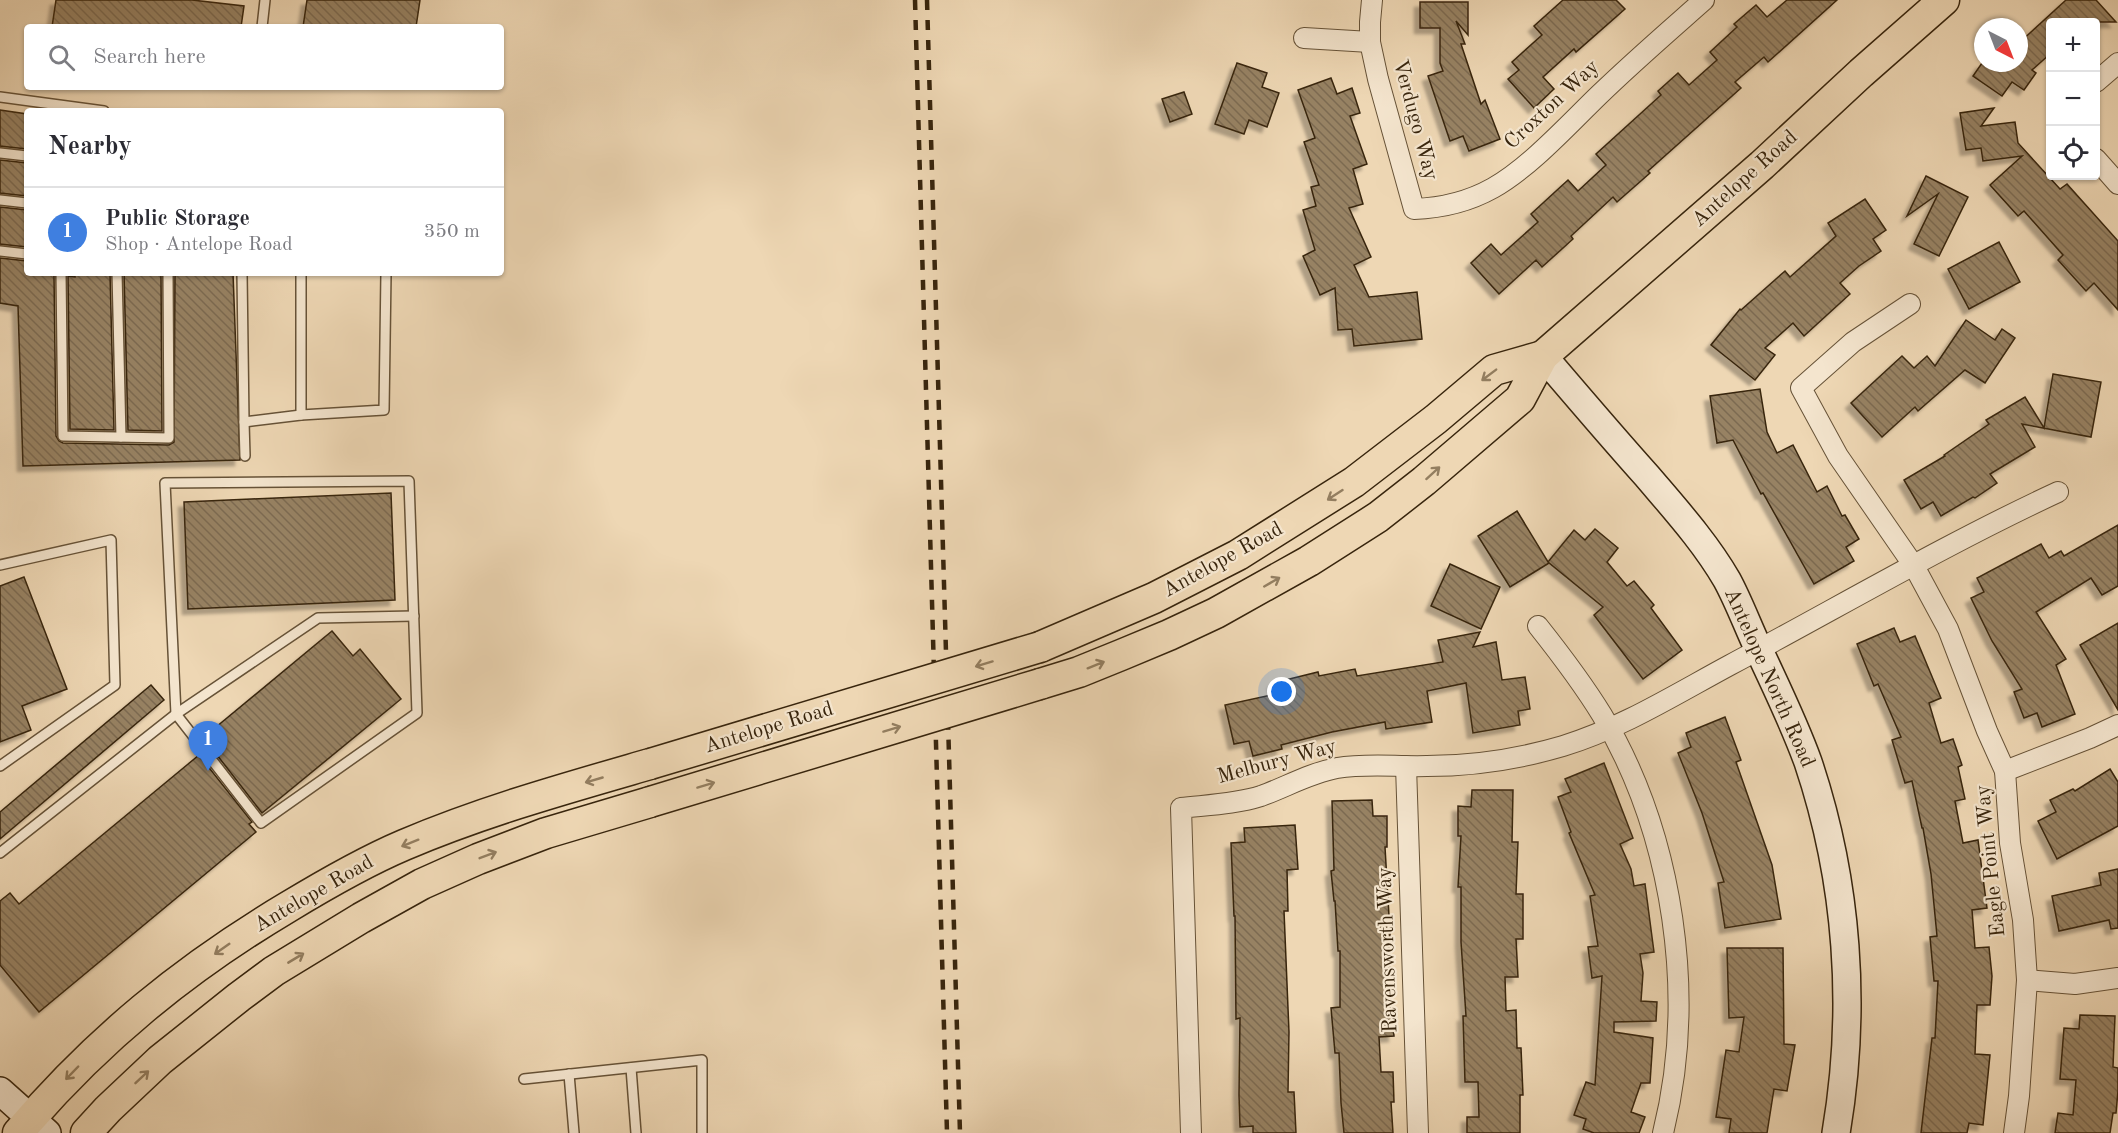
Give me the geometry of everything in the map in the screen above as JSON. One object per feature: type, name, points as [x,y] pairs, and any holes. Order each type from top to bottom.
[{"type":"main road","name":"Antelope Road","points":[[86,1133],[108,1108],[160,1060],[274,971],[360,918],[422,884],[478,859],[546,833],[1079,672],[1216,613],[1309,561],[1378,517],[1520,399],[1543,357],[1762,165],[1944,0]]},
{"type":"main road","name":"Antelope Road","points":[[32,1128],[72,1072],[121,1026],[248,931],[357,867],[403,845],[538,796],[1040,647],[1154,598],[1238,555],[1354,482],[1427,426],[1494,370],[1543,357]]},
{"type":"main road","name":"Antelope North Road","points":[[1543,357],[1690,527],[1727,580],[1783,700],[1807,760],[1829,838],[1840,898],[1847,963],[1847,1028],[1836,1133]]},
{"type":"main road","points":[[0,1091],[32,1128]]},
{"type":"street","name":"Verdugo Way","points":[[1372,0],[1370,42],[1414,209]]},
{"type":"street","name":"Croxton Way","points":[[1414,209],[1463,202],[1493,188],[1519,170],[1629,66],[1704,0]]},
{"type":"street","name":"Verdugo Way","points":[[1304,38],[1370,42]]},
{"type":"street","points":[[2100,79],[2118,63]]},
{"type":"street","points":[[2100,164],[2118,184]]},
{"type":"street","name":"Eagle Point Way","points":[[1910,304],[1853,342],[1801,388],[1838,456],[1914,566],[1948,629],[1987,731],[2005,771],[2010,843],[2023,920],[2027,980],[2019,1096],[2014,1133]]},
{"type":"street","name":"Melbury Way","points":[[1191,1133],[1181,808],[1227,803],[1259,796],[1311,775],[1336,768],[1368,765],[1468,764],[1508,759],[1563,746],[1609,729],[2058,492]]},
{"type":"street","points":[[1538,626],[1569,666],[1609,729],[1644,807],[1662,864],[1672,914],[1677,963],[1678,1013],[1675,1063],[1663,1133]]},
{"type":"street","points":[[2005,771],[2118,725]]},
{"type":"street","name":"Ravensworth Way","points":[[1406,766],[1418,1133]]},
{"type":"street","points":[[2027,980],[2075,984],[2118,978]]},
{"type":"lane","points":[[262,24],[266,0]]},
{"type":"lane","points":[[0,97],[60,108]]},
{"type":"lane","points":[[0,153],[24,156]]},
{"type":"lane","points":[[0,200],[24,203]]},
{"type":"lane","points":[[0,250],[24,254]]},
{"type":"lane","points":[[61,276],[63,436],[169,438],[168,276]]},
{"type":"lane","points":[[117,276],[121,437]]},
{"type":"lane","points":[[242,276],[245,456]]},
{"type":"lane","points":[[301,276],[301,415]]},
{"type":"lane","points":[[244,422],[301,415],[384,410],[386,276]]},
{"type":"lane","points":[[409,481],[417,713],[261,823],[176,714],[165,483],[409,481]]},
{"type":"lane","points":[[0,565],[111,540],[115,686],[0,766]]},
{"type":"lane","points":[[0,853],[176,714],[318,618],[414,616]]},
{"type":"lane","points":[[524,1079],[702,1060],[702,1133]]},
{"type":"lane","points":[[631,1068],[636,1133]]},
{"type":"lane","points":[[569,1074],[574,1133]]},
{"type":"building","points":[[56,0],[192,0],[244,6],[241,24],[52,24]]},
{"type":"building","points":[[307,0],[420,0],[416,24],[303,24]]},
{"type":"building","points":[[1563,0],[1616,0],[1625,9],[1576,52],[1574,49],[1543,77],[1554,89],[1534,108],[1508,79],[1519,70],[1512,62],[1542,35],[1534,26]]},
{"type":"building","points":[[1787,0],[1837,0],[1768,62],[1764,57],[1735,82],[1741,88],[1648,171],[1650,173],[1617,202],[1613,197],[1571,236],[1573,239],[1542,267],[1536,260],[1499,294],[1471,263],[1491,244],[1501,255],[1538,222],[1531,214],[1568,180],[1578,191],[1606,165],[1596,154],[1661,95],[1658,91],[1678,73],[1689,85],[1717,60],[1710,52],[1737,27],[1734,24],[1756,5],[1767,17]]},
{"type":"building","points":[[2066,0],[2096,0],[2116,22],[2100,22],[2100,18],[2046,18]]},
{"type":"building","points":[[1420,2],[1468,2],[1468,35],[1456,21],[1465,44],[1461,44],[1481,104],[1485,100],[1500,139],[1469,151],[1463,136],[1450,141],[1428,76],[1443,71],[1440,63],[1440,28],[1420,28]]},
{"type":"building","points":[[2046,18],[2046,58],[2032,70],[2036,73],[2024,90],[2012,82],[2002,96],[1973,76],[1976,72],[2028,72],[2028,35]]},
{"type":"building","points":[[1237,63],[1267,73],[1262,87],[1279,93],[1267,127],[1249,120],[1244,134],[1215,124]]},
{"type":"building","points":[[1331,78],[1337,94],[1352,88],[1360,113],[1350,116],[1367,164],[1353,169],[1363,204],[1349,208],[1371,257],[1354,265],[1369,297],[1417,292],[1422,339],[1354,346],[1352,329],[1338,330],[1335,288],[1320,295],[1303,256],[1315,250],[1303,210],[1316,206],[1311,187],[1319,185],[1304,142],[1315,138],[1298,90]]},
{"type":"building","points":[[1184,92],[1192,114],[1170,122],[1162,99]]},
{"type":"building","points":[[1994,108],[1981,126],[2015,122],[2018,143],[2046,174],[2046,180],[2052,180],[2060,189],[2067,184],[2118,241],[2118,310],[2094,283],[2086,291],[2058,260],[2063,255],[2024,211],[2018,216],[1990,185],[2022,156],[1983,161],[1981,148],[1966,150],[1960,113]]},
{"type":"building","points":[[0,110],[24,114],[24,149],[0,146]]},
{"type":"building","points":[[0,160],[24,163],[24,196],[0,193]]},
{"type":"building","points":[[1926,176],[1968,197],[1939,256],[1914,244],[1938,194],[1907,216]]},
{"type":"building","points":[[1865,199],[1886,230],[1873,239],[1881,251],[1840,283],[1850,294],[1804,336],[1793,323],[1765,348],[1775,355],[1755,380],[1711,345],[1740,309],[1785,271],[1790,277],[1836,236],[1828,223]]},
{"type":"building","points":[[0,207],[24,210],[24,247],[0,244]]},
{"type":"building","points":[[1999,242],[2020,282],[1969,309],[1948,269]]},
{"type":"building","points":[[0,258],[24,261],[24,276],[54,276],[56,436],[59,441],[63,443],[169,445],[174,442],[175,276],[233,276],[240,460],[23,466],[18,306],[0,303]]},
{"type":"building","points":[[68,276],[110,276],[114,430],[70,429]]},
{"type":"building","points":[[124,276],[161,276],[162,431],[128,430]]},
{"type":"building","points":[[1966,320],[1995,340],[2002,329],[2015,338],[1985,383],[1965,370],[1918,411],[1915,407],[1882,437],[1851,403],[1902,356],[1914,368],[1927,356],[1935,366]]},
{"type":"building","points":[[2053,374],[2101,382],[2091,437],[2022,424],[2035,447],[1990,474],[1997,483],[1941,516],[1933,502],[1921,509],[1904,480],[1945,456],[1989,424],[1986,420],[2025,397],[2044,428]]},
{"type":"building","points":[[1760,389],[1767,432],[1777,453],[1793,445],[1817,492],[1827,486],[1842,516],[1845,515],[1859,539],[1846,547],[1854,561],[1814,584],[1763,493],[1761,494],[1733,440],[1717,443],[1710,396]]},
{"type":"building","points":[[391,493],[395,600],[188,609],[184,502]]},
{"type":"building","points":[[1517,511],[1548,562],[1574,530],[1585,540],[1595,529],[1618,548],[1607,562],[1627,586],[1634,581],[1654,605],[1651,608],[1682,650],[1643,679],[1594,615],[1603,607],[1549,563],[1510,587],[1478,536]]},
{"type":"building","points":[[2118,525],[2118,586],[2102,595],[2091,578],[2036,612],[2066,659],[2056,665],[2075,714],[2042,727],[2037,713],[2024,718],[2014,692],[2022,689],[1992,641],[1971,598],[1984,592],[1977,578],[2041,544],[2049,558],[2061,551],[2064,556]]},
{"type":"building","points":[[1450,564],[1500,587],[1481,629],[1431,606]]},
{"type":"building","points":[[24,577],[67,689],[22,706],[31,730],[0,742],[0,586]]},
{"type":"building","points":[[2118,623],[2118,710],[2080,645]]},
{"type":"building","points":[[1894,628],[1900,642],[1915,636],[1941,698],[1929,703],[1941,743],[1953,739],[1962,765],[1958,767],[1965,799],[1955,801],[1963,843],[1978,840],[1987,908],[1972,910],[1975,948],[1989,947],[1992,976],[1990,1005],[1977,1005],[1975,1054],[1990,1055],[1983,1125],[1969,1123],[1967,1133],[1921,1133],[1932,1038],[1935,1038],[1938,981],[1934,981],[1930,937],[1937,936],[1931,874],[1912,781],[1905,783],[1892,740],[1901,737],[1878,684],[1874,686],[1857,644]]},
{"type":"building","points":[[332,631],[353,656],[360,649],[401,699],[262,813],[210,746],[217,740],[210,732]]},
{"type":"building","points":[[1480,632],[1473,647],[1496,642],[1502,680],[1525,677],[1530,709],[1518,711],[1520,725],[1473,733],[1466,683],[1427,691],[1432,722],[1386,729],[1385,722],[1332,732],[1281,745],[1282,749],[1253,756],[1249,741],[1234,744],[1225,705],[1276,694],[1273,683],[1318,672],[1319,676],[1355,669],[1357,676],[1443,662],[1438,640]]},
{"type":"building","points":[[151,685],[164,700],[0,839],[0,812]]},
{"type":"building","points":[[1725,717],[1741,760],[1736,762],[1772,865],[1781,919],[1725,928],[1718,883],[1724,882],[1702,813],[1678,753],[1691,747],[1686,733]]},
{"type":"building","points":[[199,755],[252,822],[249,824],[256,832],[39,1012],[0,965],[0,901],[10,893],[19,904]]},
{"type":"building","points":[[1604,763],[1633,838],[1620,844],[1631,869],[1634,886],[1645,884],[1654,952],[1640,954],[1643,973],[1641,1001],[1657,1002],[1656,1021],[1614,1022],[1614,1032],[1653,1038],[1650,1083],[1641,1083],[1631,1112],[1645,1117],[1639,1133],[1594,1133],[1583,1129],[1586,1119],[1574,1115],[1586,1082],[1595,1085],[1602,976],[1592,978],[1588,947],[1598,946],[1590,896],[1595,895],[1569,833],[1571,832],[1558,797],[1571,792],[1565,779]]},
{"type":"building","points":[[2110,769],[2118,782],[2118,826],[2057,859],[2038,821],[2056,812],[2050,800],[2073,789],[2075,791]]},
{"type":"building","points":[[1472,790],[1513,790],[1512,842],[1518,842],[1516,894],[1523,894],[1523,939],[1516,939],[1518,977],[1505,977],[1506,1011],[1516,1010],[1517,1048],[1521,1048],[1523,1095],[1520,1095],[1520,1133],[1467,1133],[1467,1117],[1479,1117],[1478,1082],[1465,1082],[1463,1016],[1466,1016],[1461,942],[1461,887],[1458,887],[1461,836],[1458,836],[1458,806],[1471,807]]},
{"type":"building","points":[[1372,800],[1373,816],[1387,816],[1387,847],[1385,847],[1390,933],[1389,1004],[1391,1004],[1394,1036],[1379,1037],[1381,1072],[1393,1072],[1394,1102],[1391,1102],[1393,1133],[1344,1133],[1339,1053],[1335,1053],[1331,1008],[1340,1007],[1340,951],[1338,951],[1331,871],[1334,870],[1332,801]]},
{"type":"building","points":[[1295,825],[1298,869],[1287,870],[1288,911],[1284,911],[1289,1032],[1288,1092],[1294,1092],[1296,1133],[1253,1133],[1253,1126],[1240,1127],[1240,1018],[1236,1019],[1235,916],[1231,843],[1245,842],[1244,828]]},
{"type":"building","points":[[2118,869],[2118,928],[2111,929],[2109,920],[2059,931],[2052,896],[2101,885],[2099,873]]},
{"type":"building","points":[[1727,948],[1783,948],[1784,1044],[1795,1045],[1787,1091],[1774,1089],[1767,1133],[1729,1133],[1731,1119],[1716,1117],[1726,1050],[1739,1052],[1744,1017],[1729,1018]]},
{"type":"building","points":[[2080,1015],[2115,1016],[2113,1067],[2118,1068],[2118,1091],[2116,1113],[2113,1113],[2110,1133],[2055,1133],[2058,1113],[2073,1115],[2076,1080],[2060,1079],[2064,1028],[2079,1029]]},
{"type":"railway","points":[[915,0],[947,1133]]},
{"type":"railway","points":[[927,0],[960,1133]]},
{"type":"place","name":"Public Storage","points":[[208,771]]}]
